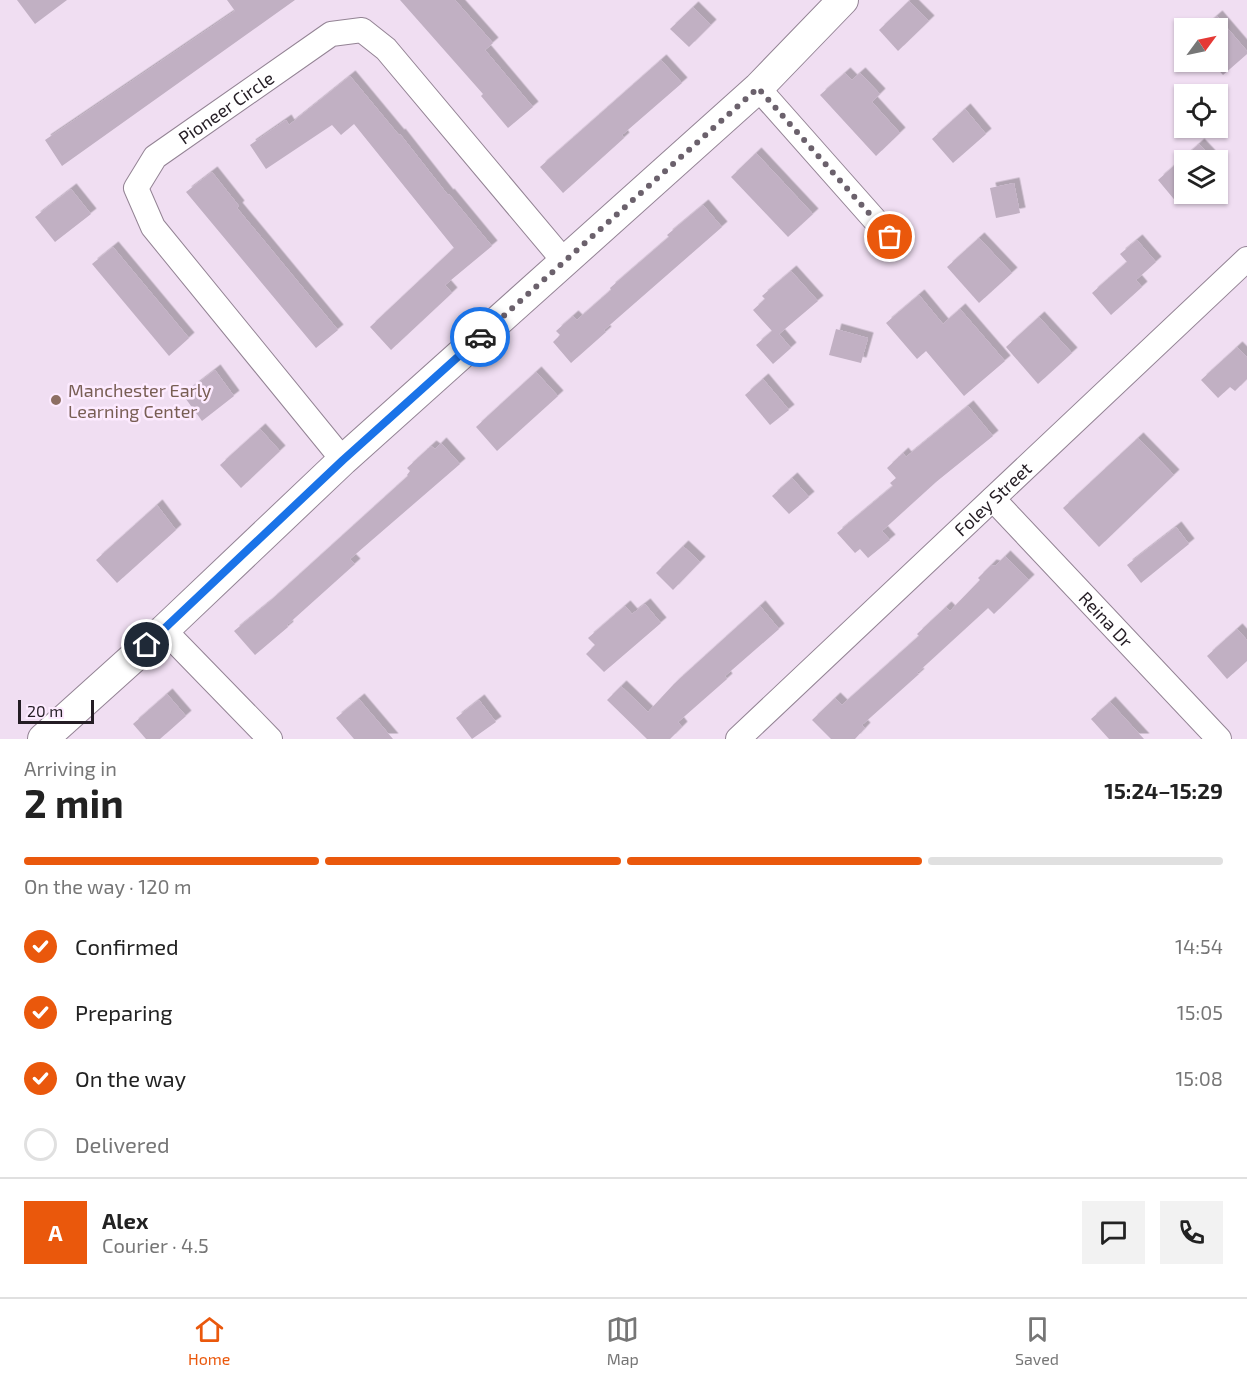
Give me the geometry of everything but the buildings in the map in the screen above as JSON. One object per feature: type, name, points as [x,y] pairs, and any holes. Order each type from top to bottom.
[{"type":"street","points":[[42,739],[164,630],[343,460],[758,88],[843,0]]},
{"type":"street","name":"Pioneer Circle","points":[[343,460],[153,227],[136,188],[155,157],[331,34],[362,30],[386,49],[564,261]]},
{"type":"street","points":[[758,88],[890,237]]},
{"type":"street","name":"Foley Street","points":[[738,739],[1247,259]]},
{"type":"street","name":"Reina Dr","points":[[993,499],[1219,739]]},
{"type":"street","points":[[164,630],[270,739]]},
{"type":"way so far","points":[[480,337],[758,88],[890,237]]},
{"type":"place","name":"Manchester Early Learning Center","points":[[56,400]]},
{"type":"route","points":[[147,645],[343,460],[480,337]]}]
